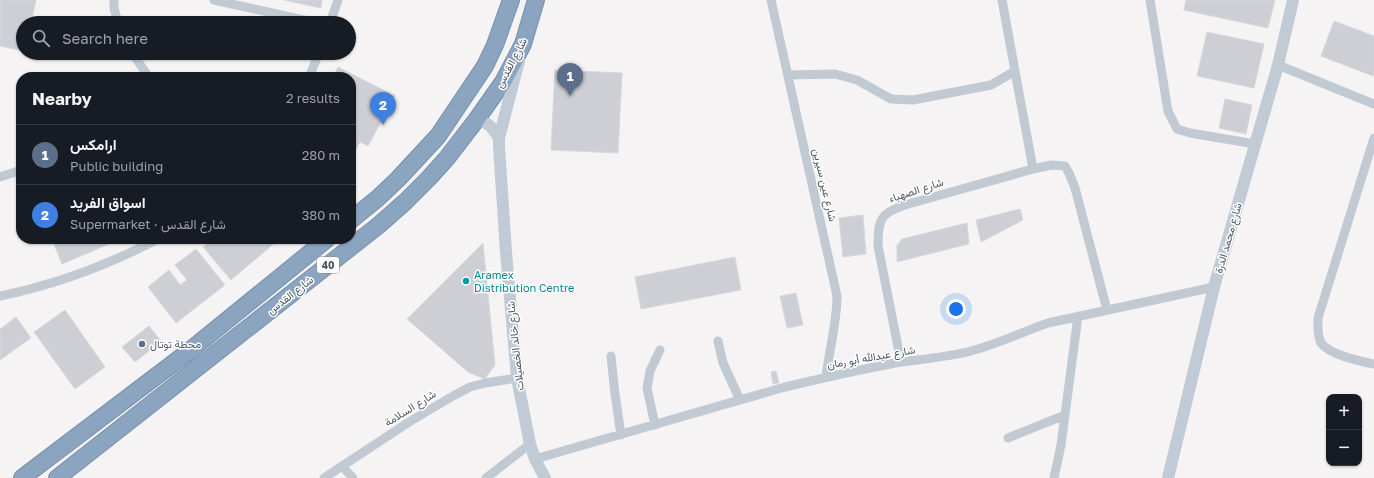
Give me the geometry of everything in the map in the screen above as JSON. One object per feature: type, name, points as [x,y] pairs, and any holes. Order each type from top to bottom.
[{"type":"highway","name":"شارع القدس","points":[[356,216],[398,179],[438,136],[485,66],[495,45],[511,0]]},
{"type":"highway","name":"شارع القدس","points":[[356,243],[405,202],[429,178],[477,119],[503,82],[524,44],[536,0]]},
{"type":"highway","name":"شارع القدس","points":[[22,478],[188,352],[315,244]]},
{"type":"highway","name":"شارع القدس","points":[[57,478],[355,244]]},
{"type":"street","points":[[114,0],[116,16]]},
{"type":"street","points":[[214,0],[286,16]]},
{"type":"street","points":[[332,16],[338,0]]},
{"type":"street","name":"شارع عين سيرين","points":[[772,0],[837,296],[837,311],[828,357],[826,377]]},
{"type":"street","points":[[1002,0],[1033,169]]},
{"type":"street","points":[[1150,0],[1168,111],[1177,129],[1190,133],[1255,144]]},
{"type":"street","name":"شارع محمد الدرة","points":[[1168,478],[1214,287],[1278,65],[1293,0]]},
{"type":"street","name":"شارع خالد الخصيلات","points":[[524,44],[499,138],[506,252],[517,378],[530,444],[535,459],[545,478]]},
{"type":"street","points":[[137,60],[145,72]]},
{"type":"street","points":[[311,72],[316,60]]},
{"type":"street","points":[[1278,65],[1374,104]]},
{"type":"street","points":[[788,75],[835,74],[857,80],[891,99],[912,100],[991,85],[1015,72]]},
{"type":"street","points":[[477,119],[492,127],[499,138]]},
{"type":"street","points":[[1374,138],[1361,184],[1318,318],[1317,330],[1321,342],[1329,350],[1374,364]]},
{"type":"street","name":"شارع الصهباء","points":[[901,362],[878,246],[878,230],[883,217],[892,209],[898,207],[1033,169],[1051,165],[1065,166],[1069,173],[1075,188],[1107,310]]},
{"type":"street","points":[[0,177],[16,172]]},
{"type":"street","points":[[0,296],[22,292],[69,278],[148,244]]},
{"type":"street","name":"شارع عبدالله أبو رمان","points":[[535,459],[826,377],[901,362],[970,351],[1012,338],[1048,323],[1214,287]]},
{"type":"street","points":[[1054,478],[1065,415],[1078,316]]},
{"type":"street","points":[[718,341],[723,362],[740,400]]},
{"type":"street","points":[[654,425],[647,388],[650,371],[660,350]]},
{"type":"street","points":[[611,356],[621,435]]},
{"type":"street","name":"شارع السلامة","points":[[324,478],[408,422],[470,387],[517,378]]},
{"type":"street","points":[[1008,438],[1065,415]]},
{"type":"street","points":[[486,478],[530,444]]},
{"type":"street","points":[[342,466],[353,478]]},
{"type":"building","points":[[0,0],[36,0],[33,16],[16,16],[16,49],[0,46]]},
{"type":"building","points":[[284,0],[322,0],[321,8]]},
{"type":"building","points":[[1186,0],[1275,0],[1268,28],[1184,10]]},
{"type":"building","points":[[1334,21],[1374,36],[1373,76],[1321,56]]},
{"type":"building","points":[[1207,32],[1264,44],[1254,88],[1197,76]]},
{"type":"building","points":[[338,67],[348,72],[336,72]]},
{"type":"building","points":[[555,70],[622,73],[618,153],[551,150]]},
{"type":"building","points":[[356,76],[395,96],[368,146],[360,142],[356,149]]},
{"type":"building","points":[[1225,99],[1252,105],[1246,134],[1219,128]]},
{"type":"building","points":[[1020,209],[1023,220],[981,242],[976,220]]},
{"type":"building","points":[[863,215],[866,254],[843,257],[839,218]]},
{"type":"building","points":[[967,223],[969,244],[897,262],[897,245],[902,239]]},
{"type":"building","name":"Aramex Distribution Centre","points":[[483,243],[495,365],[485,379],[468,372],[407,319]]},
{"type":"building","points":[[54,244],[109,244],[62,264]]},
{"type":"building","points":[[207,244],[273,244],[231,280],[203,247]]},
{"type":"building","points":[[196,249],[225,285],[176,323],[148,287],[169,270],[180,285],[187,280],[175,265]]},
{"type":"building","points":[[735,257],[741,290],[641,309],[635,277]]},
{"type":"building","points":[[796,293],[803,325],[787,328],[780,296]]},
{"type":"building","points":[[65,310],[105,367],[75,389],[34,332]]},
{"type":"building","points":[[16,317],[31,338],[0,360],[0,329]]},
{"type":"building","name":"محطة توتال","points":[[149,326],[161,341],[135,362],[122,347]]},
{"type":"building","points":[[776,371],[779,383],[773,384],[771,372]]},
{"type":"place","name":"ارامكس","points":[[570,96]]},
{"type":"place","name":"اسواق الفريد","points":[[383,125]]},
{"type":"place","name":"Aramex Distribution Centre","points":[[466,281]]},
{"type":"place","name":"محطة توتال","points":[[142,344]]}]
